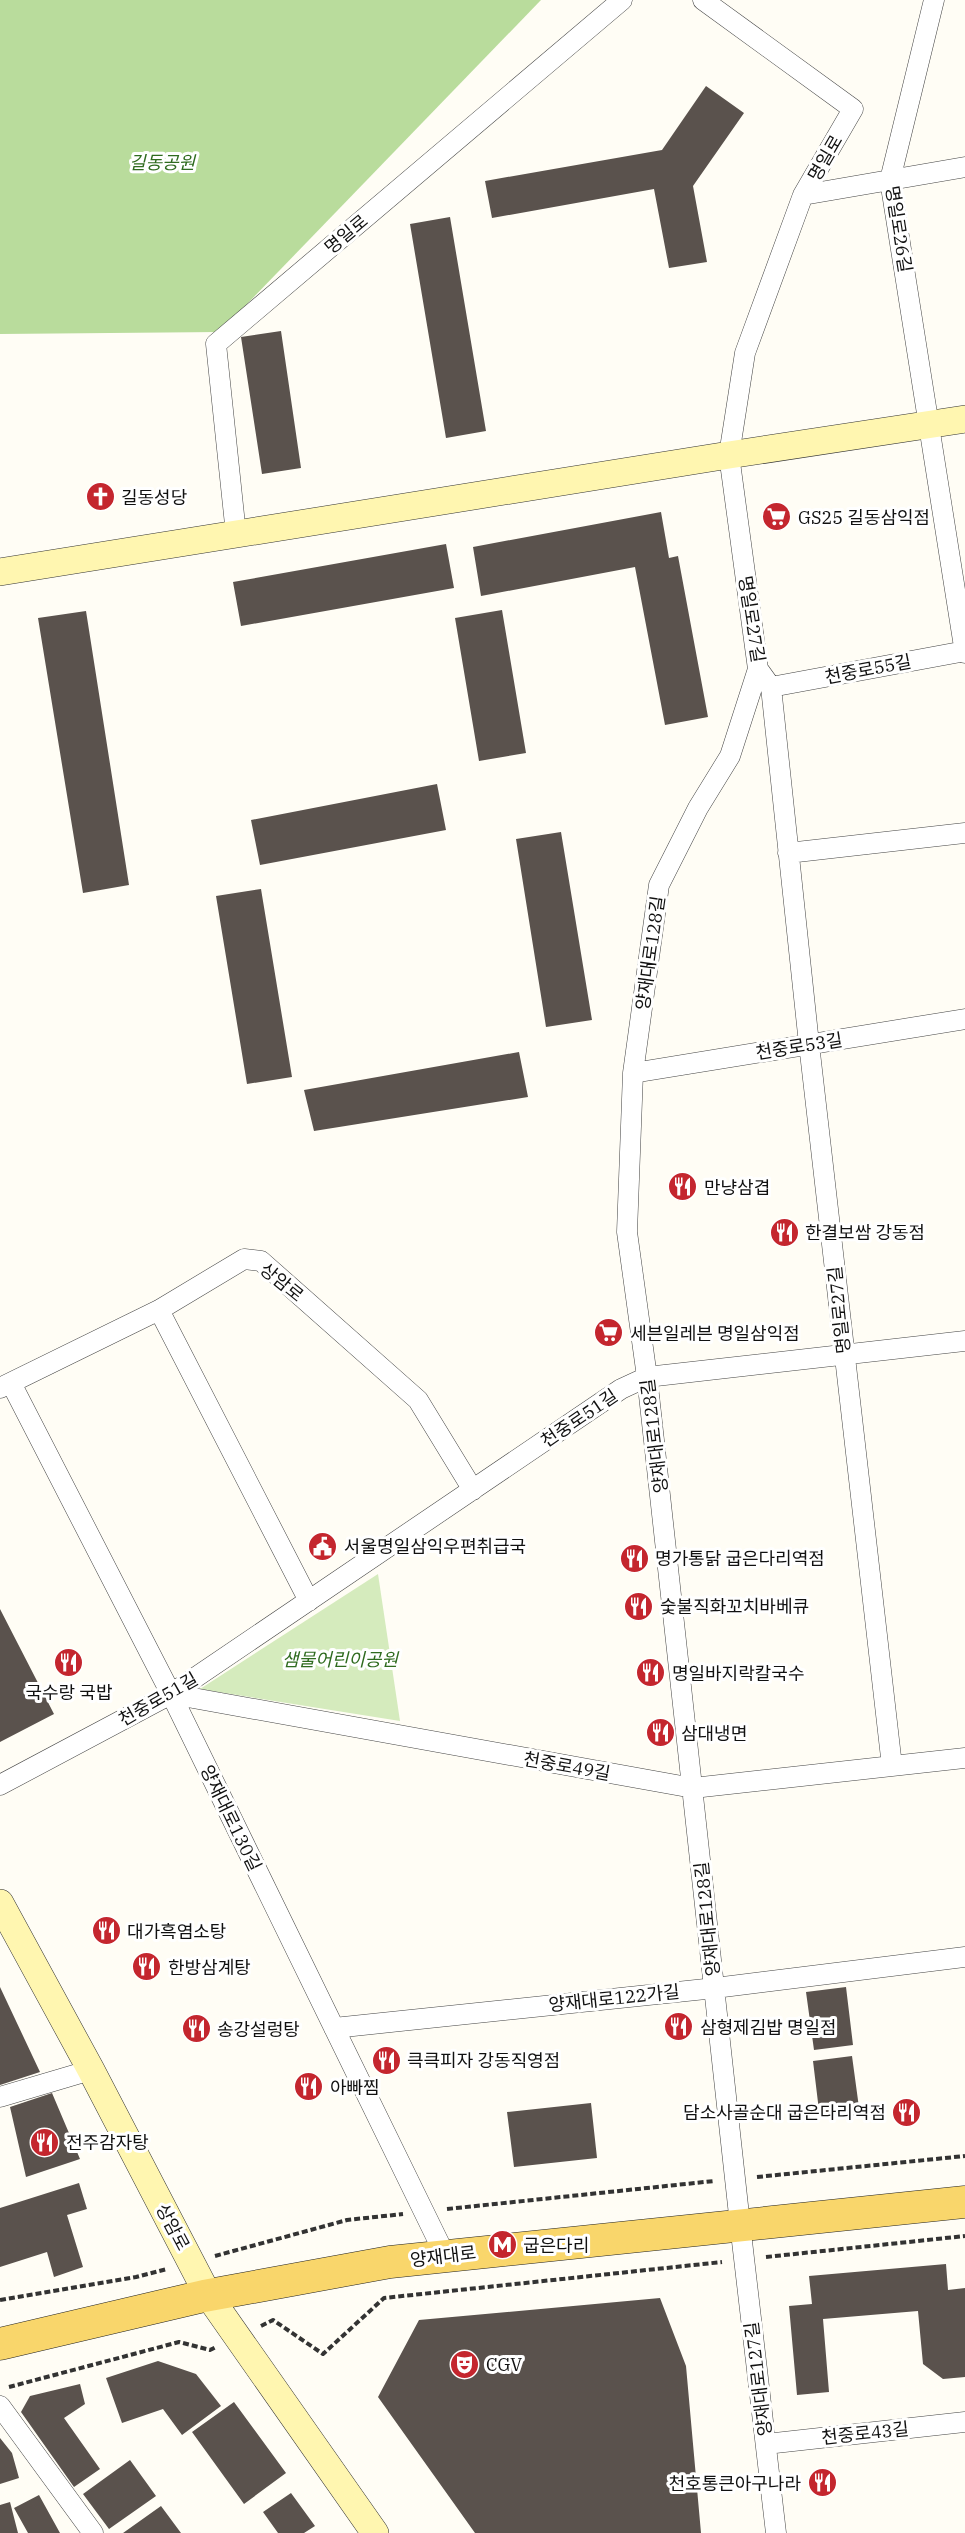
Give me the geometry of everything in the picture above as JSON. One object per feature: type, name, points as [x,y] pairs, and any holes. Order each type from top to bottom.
[{"type":"main road","name":"양재대로","points":[[0,2344],[208,2295],[390,2262],[965,2202]]},
{"type":"street","name":"명일로","points":[[236,534],[216,344],[622,0]]},
{"type":"street","name":"명일로","points":[[703,0],[853,109],[803,195],[745,353],[729,455]]},
{"type":"street","name":"명일로26길","points":[[934,0],[890,180],[930,425],[957,540],[965,651]]},
{"type":"street","points":[[803,195],[965,167]]},
{"type":"street","points":[[0,572],[965,419]]},
{"type":"street","name":"명일로27길","points":[[729,455],[758,669],[771,687],[808,1044],[892,1766]]},
{"type":"street","name":"천중로55길","points":[[771,687],[965,651]]},
{"type":"street","name":"양재대로128길","points":[[740,2224],[647,1377],[627,1232],[633,1073],[659,885],[698,808],[730,756],[758,669]]},
{"type":"street","points":[[788,853],[965,833]]},
{"type":"street","name":"천중로53길","points":[[633,1073],[965,1019]]},
{"type":"street","name":"상암로","points":[[6,1386],[159,1310],[244,1259],[261,1261],[418,1400],[473,1490]]},
{"type":"street","points":[[159,1310],[309,1601]]},
{"type":"street","name":"천중로51길","points":[[0,1785],[171,1694],[621,1389],[647,1377],[965,1341]]},
{"type":"street","name":"양재대로130길","points":[[6,1386],[171,1694],[446,2255]]},
{"type":"street","name":"천중로49길","points":[[171,1694],[693,1788],[965,1758]]},
{"type":"street","name":"상암로","points":[[0,1903],[91,2070],[208,2295],[375,2533]]},
{"type":"street","name":"양재대로122가길","points":[[334,2028],[715,1988],[965,1956]]},
{"type":"street","points":[[0,2097],[91,2070]]},
{"type":"street","name":"양재대로127길","points":[[740,2224],[776,2533]]},
{"type":"street","points":[[0,2406],[93,2533]]},
{"type":"street","name":"천중로43길","points":[[766,2444],[965,2422]]},
{"type":"path","points":[[0,2300],[136,2277],[347,2220],[965,2156]]},
{"type":"path","points":[[0,2389],[179,2342],[210,2350],[273,2320],[323,2354],[384,2298],[965,2236]]},
{"type":"green space","name":"길동공원","points":[[0,0],[541,0],[220,332],[0,334]]},
{"type":"green space","name":"샘물어린이공원","points":[[378,1574],[400,1721],[200,1689]]},
{"type":"building","points":[[706,86],[744,113],[693,186],[707,262],[669,268],[654,189],[492,218],[485,181],[662,150]]},
{"type":"building","points":[[450,217],[486,431],[446,438],[410,224]]},
{"type":"building","points":[[281,331],[301,468],[262,474],[241,337]]},
{"type":"building","points":[[661,512],[669,558],[678,556],[708,717],[665,725],[635,567],[481,596],[473,547]]},
{"type":"building","points":[[446,544],[454,588],[241,626],[233,582]]},
{"type":"building","points":[[502,610],[526,753],[479,761],[455,618]]},
{"type":"building","points":[[86,611],[129,885],[83,893],[38,618]]},
{"type":"building","points":[[437,784],[446,830],[260,865],[251,820]]},
{"type":"building","points":[[561,832],[592,1020],[546,1027],[516,839]]},
{"type":"building","points":[[261,889],[292,1077],[247,1084],[216,896]]},
{"type":"building","points":[[519,1052],[528,1097],[314,1131],[304,1090]]},
{"type":"building","points":[[0,1609],[54,1714],[0,1742]]},
{"type":"building","points":[[0,1987],[40,2072],[0,2085]]},
{"type":"building","points":[[846,1987],[853,2045],[814,2050],[806,1992]]},
{"type":"building","points":[[852,2056],[860,2115],[820,2119],[813,2061]]},
{"type":"building","points":[[52,2093],[80,2159],[26,2177],[10,2107]]},
{"type":"building","points":[[591,2103],[597,2158],[514,2167],[507,2112]]},
{"type":"building","points":[[79,2183],[87,2209],[67,2215],[83,2267],[54,2277],[47,2252],[0,2267],[0,2208]]},
{"type":"building","points":[[946,2264],[948,2290],[965,2288],[965,2377],[943,2379],[923,2364],[918,2311],[823,2319],[829,2392],[797,2395],[789,2306],[812,2304],[809,2276]]},
{"type":"building","points":[[660,2298],[686,2366],[701,2533],[475,2533],[378,2397],[419,2320]]},
{"type":"building","points":[[158,2361],[196,2374],[221,2406],[182,2435],[163,2409],[122,2423],[106,2378]]},
{"type":"building","points":[[80,2384],[85,2404],[64,2418],[100,2469],[74,2487],[21,2412],[30,2396]]},
{"type":"building","points":[[234,2402],[286,2473],[244,2504],[192,2432]]},
{"type":"building","points":[[0,2438],[12,2453],[19,2478],[0,2484]]},
{"type":"building","points":[[130,2460],[156,2496],[109,2529],[83,2494]]},
{"type":"building","points":[[291,2493],[315,2526],[304,2533],[278,2533],[263,2512]]},
{"type":"building","points":[[39,2495],[60,2533],[28,2533],[14,2508]]},
{"type":"building","points":[[10,2502],[18,2533],[0,2533],[0,2505]]},
{"type":"building","points":[[161,2506],[181,2533],[123,2533]]},
{"type":"place","name":"길동성당","points":[[100,497]]},
{"type":"place","name":"GS25 길동삼익점","points":[[777,517]]},
{"type":"place","name":"만냥삼겹","points":[[683,1187]]},
{"type":"place","name":"한결보쌈 강동점","points":[[784,1232]]},
{"type":"place","name":"세븐일레븐 명일삼익점","points":[[609,1333]]},
{"type":"place","name":"서울명일삼익우편취급국","points":[[323,1546]]},
{"type":"place","name":"명가통닭 굽은다리역점","points":[[634,1558]]},
{"type":"place","name":"숯불직화꼬치바베큐","points":[[639,1606]]},
{"type":"place","name":"국수랑 국밥","points":[[69,1663]]},
{"type":"place","name":"명일바지락칼국수","points":[[651,1673]]},
{"type":"place","name":"삼대냉면","points":[[660,1733]]},
{"type":"place","name":"대가흑염소탕","points":[[106,1931]]},
{"type":"place","name":"한방삼계탕","points":[[147,1967]]},
{"type":"place","name":"삼형제김밥 명일점","points":[[679,2027]]},
{"type":"place","name":"송강설렁탕","points":[[196,2029]]},
{"type":"place","name":"큭큭피자 강동직영점","points":[[386,2060]]},
{"type":"place","name":"아빠찜","points":[[309,2087]]},
{"type":"place","name":"담소사골순대 굽은다리역점","points":[[907,2112]]},
{"type":"place","name":"전주감자탕","points":[[45,2142]]},
{"type":"place","name":"굽은다리","points":[[502,2245]]},
{"type":"place","name":"CGV","points":[[465,2364]]},
{"type":"place","name":"천호통큰아구나라","points":[[822,2483]]}]
